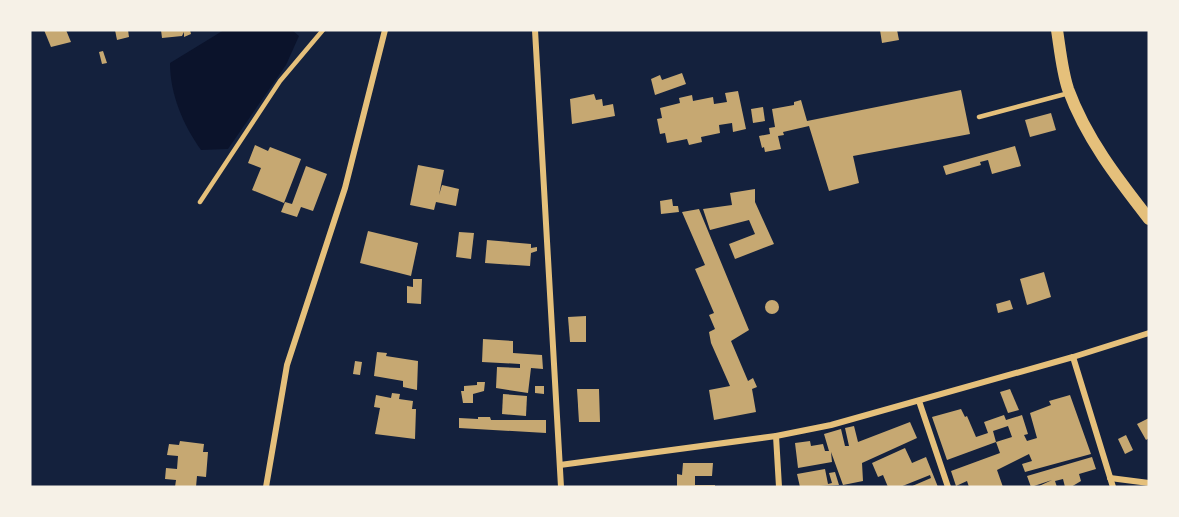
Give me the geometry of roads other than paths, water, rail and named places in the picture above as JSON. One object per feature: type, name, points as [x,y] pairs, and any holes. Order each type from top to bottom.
[{"type":"main road","points":[[1057,30],[1070,92],[1083,126],[1149,219]]},
{"type":"street","points":[[266,487],[286,365],[345,188],[385,30]]},
{"type":"street","points":[[535,30],[561,487]]},
{"type":"street","points":[[560,465],[776,436],[919,401],[1149,333]]},
{"type":"street","points":[[1073,357],[1113,487]]},
{"type":"street","points":[[919,401],[948,487]]},
{"type":"street","points":[[776,436],[779,487]]},
{"type":"street","points":[[1110,478],[1149,483]]},
{"type":"lane","points":[[200,202],[280,81],[323,30]]},
{"type":"lane","points":[[979,117],[1070,92]]},
{"type":"water","points":[[224,30],[292,30],[299,36],[286,65],[228,149],[201,150],[175,98],[170,63]]}]
